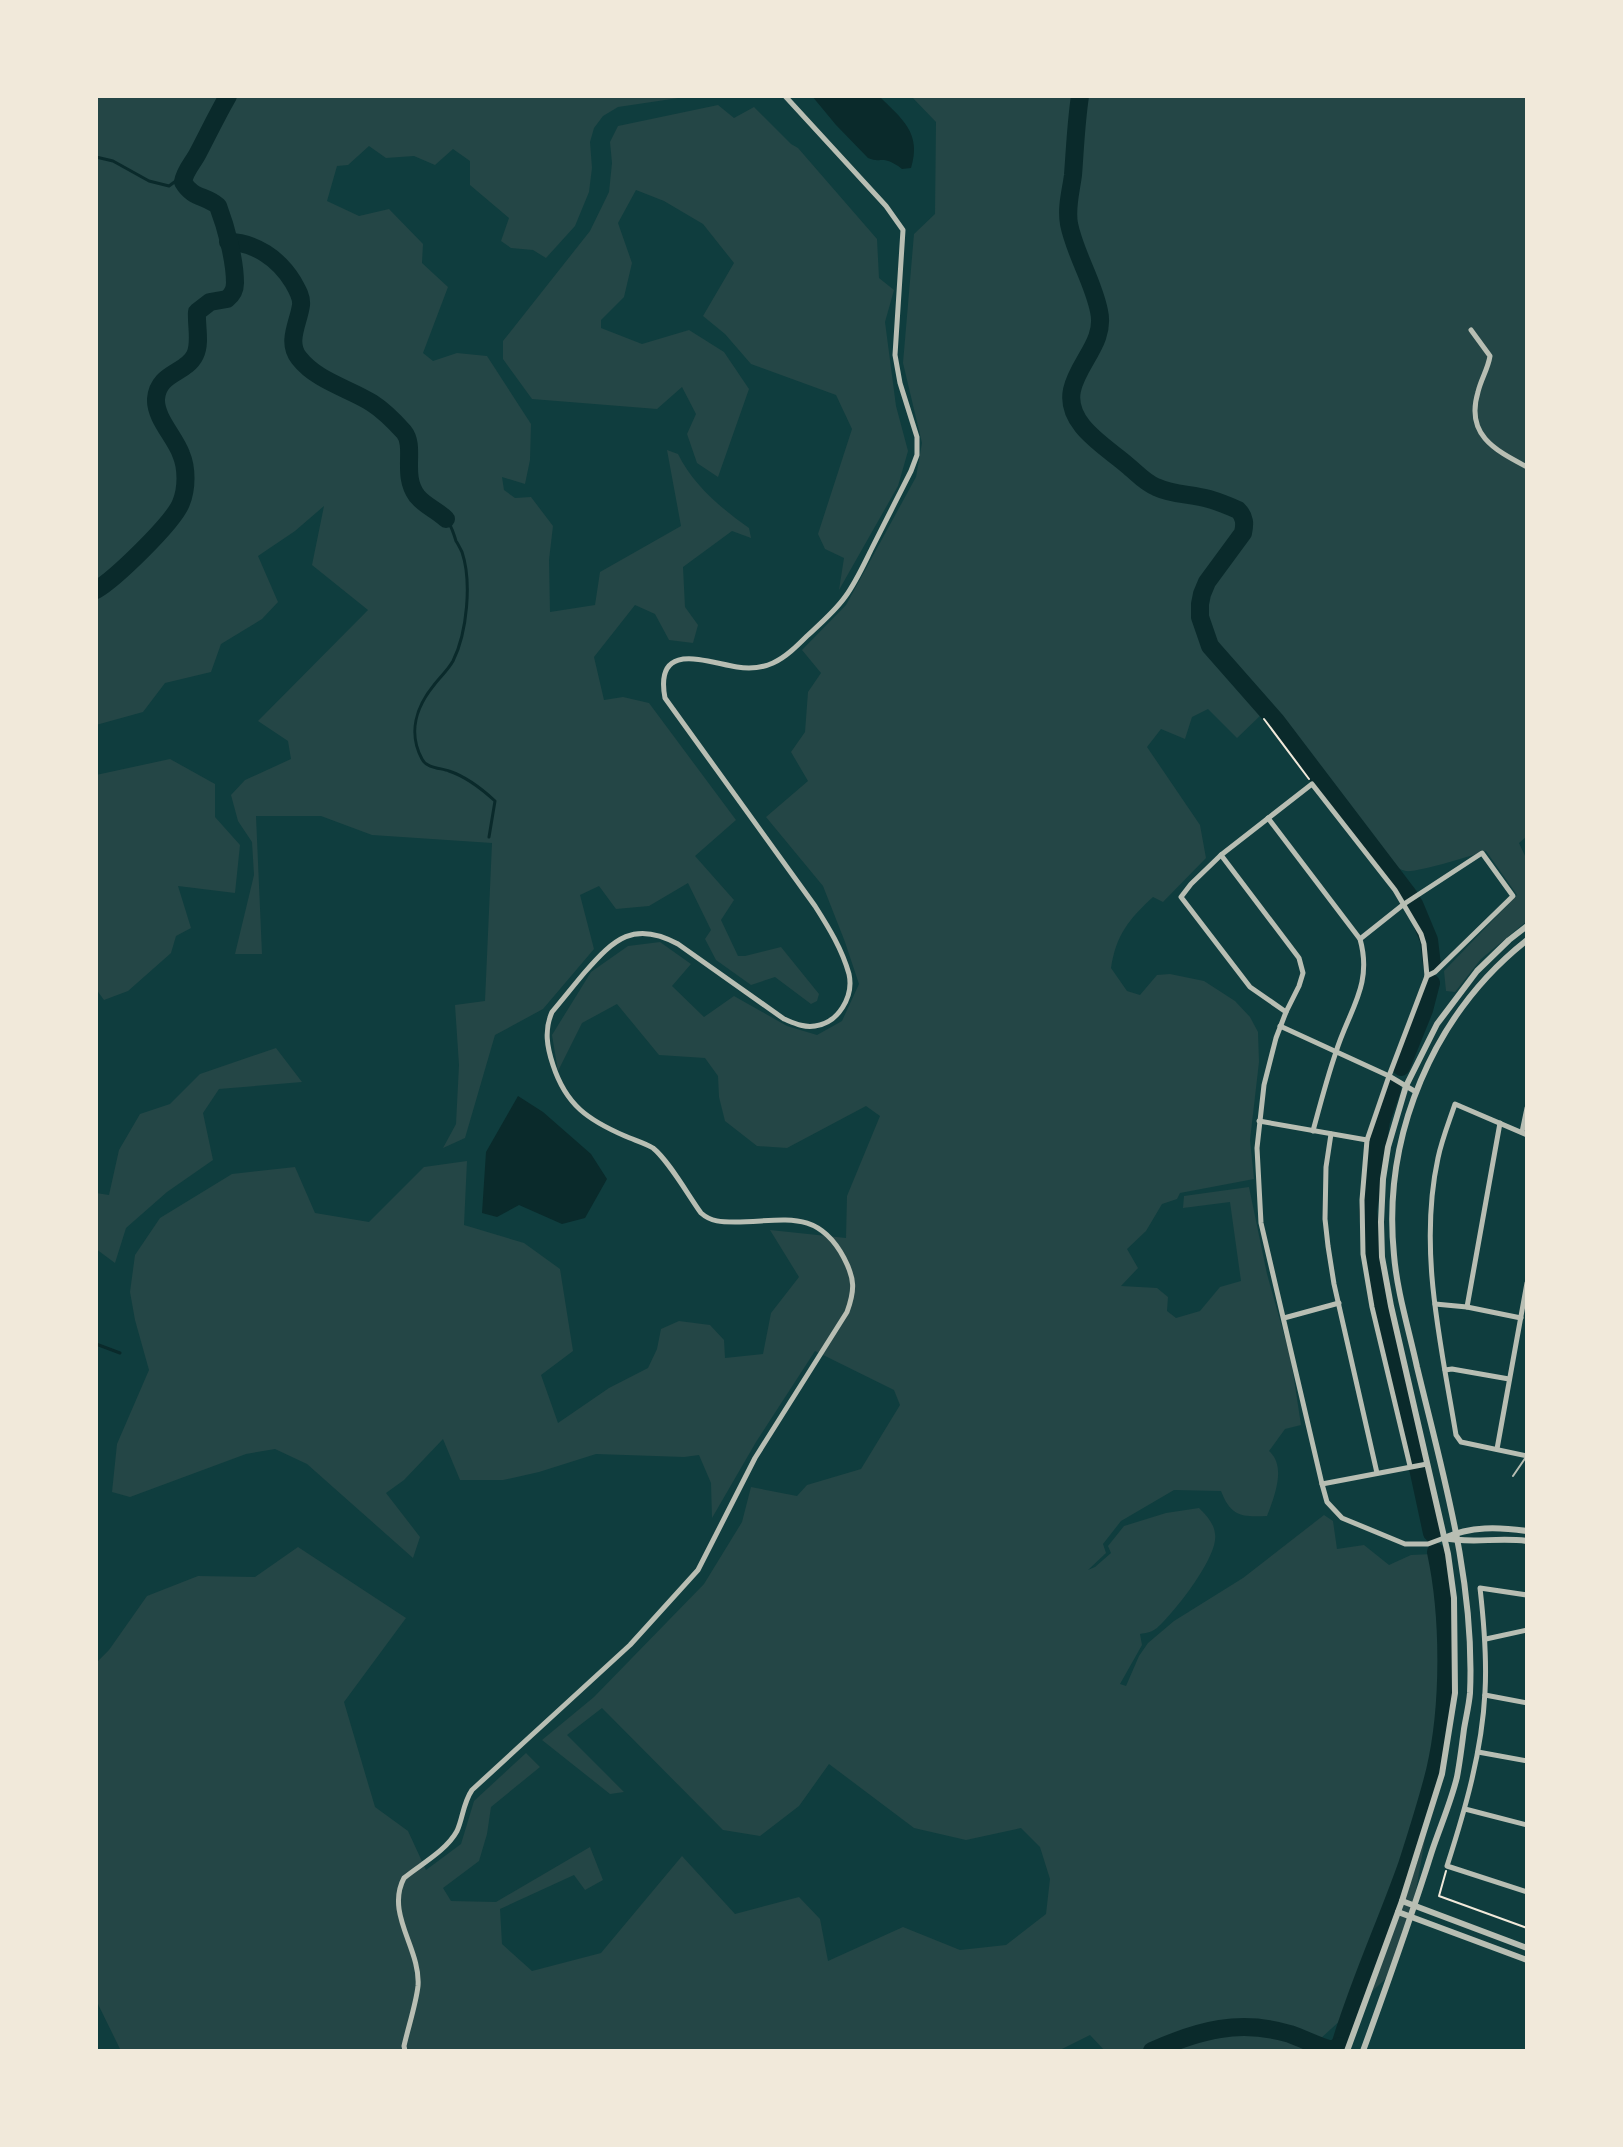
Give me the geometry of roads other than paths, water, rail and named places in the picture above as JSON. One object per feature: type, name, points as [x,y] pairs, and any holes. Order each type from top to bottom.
[{"type":"street","points":[[405,2051],[418,1986],[416,1967],[398,1904],[404,1878],[440,1851],[457,1831],[463,1807],[472,1790],[630,1645],[698,1570],[755,1458],[847,1312],[854,1292],[850,1271],[842,1254],[814,1224],[790,1219],[757,1222],[708,1219],[651,1147],[602,1126],[579,1110],[559,1084],[547,1045],[548,1021],[552,1012],[604,951],[617,940],[639,933],[664,936],[678,944],[784,1019],[798,1025],[817,1026],[831,1021],[844,1005],[850,989],[849,976],[837,941],[665,698],[663,686],[664,673],[675,661],[685,658],[754,668],[773,663],[792,651],[846,596],[917,455],[917,437],[900,383],[895,355],[903,230],[882,201],[785,96]]},
{"type":"street","points":[[1471,330],[1490,356],[1474,408],[1479,430],[1490,446],[1527,467]]},
{"type":"street","points":[[1286,1012],[1250,987],[1181,897],[1221,855],[1312,784],[1404,904],[1421,934],[1427,976],[1367,1140],[1362,1200],[1363,1254],[1372,1307],[1410,1466]]},
{"type":"street","points":[[1268,818],[1360,939],[1364,955],[1363,984],[1336,1052],[1313,1131]]},
{"type":"street","points":[[1360,939],[1404,904],[1482,853],[1513,896],[1435,972],[1427,976]]},
{"type":"street","points":[[1221,855],[1299,958],[1303,973],[1280,1026],[1264,1085],[1257,1148],[1261,1223],[1327,1502],[1342,1518],[1405,1544],[1428,1544],[1477,1529],[1527,1531]]},
{"type":"street","points":[[1347,2051],[1402,1901],[1442,1774],[1455,1693],[1454,1598],[1444,1538],[1382,1257],[1383,1179],[1388,1147],[1406,1086],[1421,1051],[1477,971],[1527,926]]},
{"type":"street","points":[[1363,2051],[1457,1777],[1470,1695],[1467,1598],[1459,1542],[1402,1302],[1394,1255],[1393,1182],[1416,1092],[1432,1057],[1485,979],[1527,940]]},
{"type":"street","points":[[1280,1026],[1389,1076],[1416,1092]]},
{"type":"street","points":[[1527,1108],[1525,1133],[1455,1104],[1438,1159],[1430,1249],[1435,1304],[1456,1435],[1461,1442],[1527,1456]]},
{"type":"street","points":[[1259,1121],[1367,1140]]},
{"type":"street","points":[[1467,1307],[1500,1123]]},
{"type":"street","points":[[1331,1134],[1326,1167],[1328,1246],[1377,1473]]},
{"type":"street","points":[[1497,1449],[1527,1283]]},
{"type":"street","points":[[1284,1318],[1339,1303]]},
{"type":"street","points":[[1435,1304],[1521,1318]]},
{"type":"street","points":[[1445,1370],[1509,1379]]},
{"type":"street","points":[[1322,1484],[1427,1464]]},
{"type":"street","points":[[1444,1538],[1459,1542],[1505,1538],[1527,1541]]},
{"type":"street","points":[[1527,1595],[1480,1588],[1486,1639],[1485,1695],[1478,1752],[1465,1809],[1447,1866],[1527,1892]]},
{"type":"street","points":[[1486,1639],[1527,1630]]},
{"type":"street","points":[[1485,1695],[1527,1703]]},
{"type":"street","points":[[1478,1752],[1527,1761]]},
{"type":"street","points":[[1465,1809],[1527,1825]]},
{"type":"street","points":[[1402,1901],[1527,1948]]},
{"type":"street","points":[[1398,1912],[1527,1960]]},
{"type":"lane","points":[[1513,1476],[1527,1456]]},
{"type":"waterway","points":[[96,590],[143,550],[176,512],[183,497],[186,478],[183,460],[162,420],[156,399],[162,383],[195,355],[197,312],[210,302],[227,299],[234,288],[232,254],[218,206],[195,194],[183,182],[228,96]]},
{"type":"waterway","points":[[1080,96],[1068,218],[1075,246],[1096,300],[1100,322],[1095,342],[1072,390],[1071,402],[1075,413],[1098,442],[1152,485],[1169,492],[1213,500],[1238,510],[1244,521],[1243,533],[1207,582],[1202,594],[1200,617],[1210,646],[1276,721],[1409,896]]},
{"type":"waterway","points":[[96,157],[113,161],[149,181],[169,186],[184,175]]},
{"type":"waterway","points":[[228,242],[248,245],[265,253],[287,274],[301,299],[293,339],[295,352],[306,366],[376,406],[404,432],[409,445],[412,488],[420,499],[446,519]]},
{"type":"waterway","points":[[446,519],[465,564],[465,622],[453,661],[428,693],[419,711],[415,740],[427,764],[462,777],[495,801],[489,837]]},
{"type":"waterway","points":[[1414,904],[1429,940],[1432,965]]},
{"type":"waterway","points":[[1401,1067],[1424,1010],[1431,983]]},
{"type":"waterway","points":[[1392,1089],[1381,1121],[1368,1211],[1377,1297],[1415,1458]]},
{"type":"waterway","points":[[96,1344],[120,1353]]},
{"type":"waterway","points":[[1418,1468],[1432,1533]]},
{"type":"waterway","points":[[1339,2049],[1407,1865],[1429,1795],[1440,1746],[1446,1691],[1446,1633],[1436,1552]]},
{"type":"waterway","points":[[1152,2051],[1203,2032],[1237,2027],[1290,2034],[1331,2050],[1340,2046]]}]
